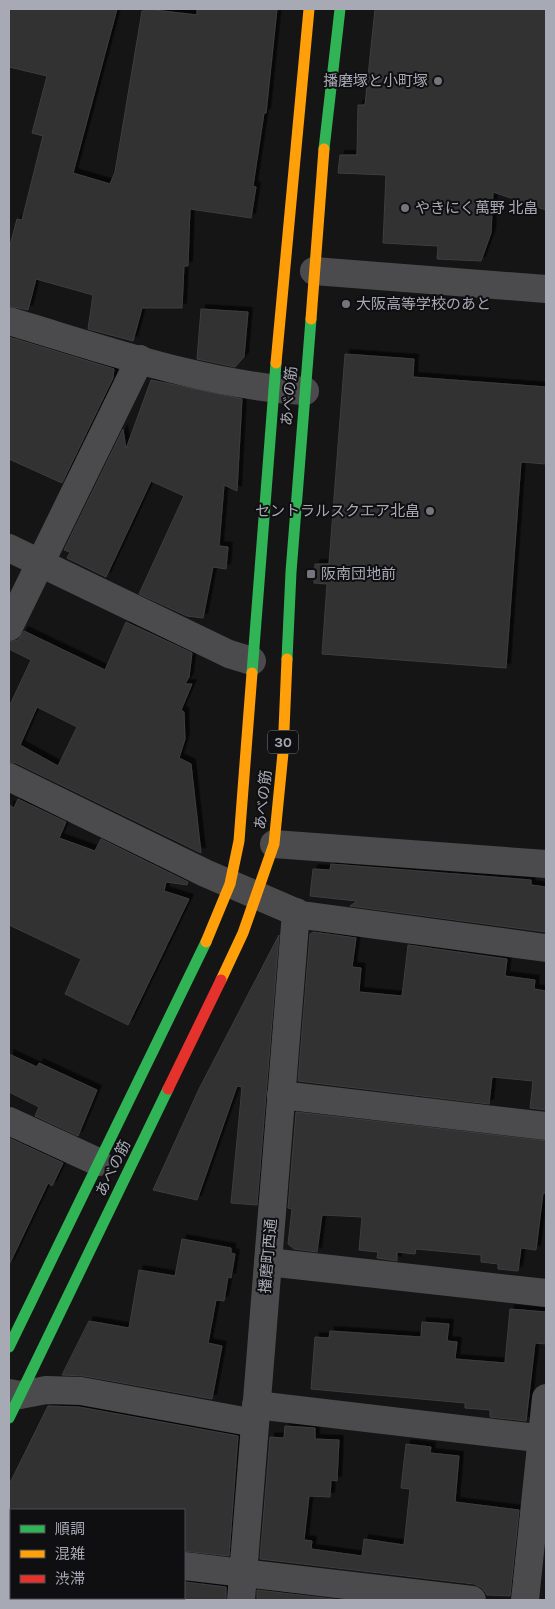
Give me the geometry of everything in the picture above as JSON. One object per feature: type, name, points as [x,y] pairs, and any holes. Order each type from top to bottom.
[{"type":"main road","name":"あべの筋","points":[[9,1347],[208,937],[230,884],[239,841],[272,389],[293,148],[308,9]]},
{"type":"main road","name":"あべの筋","points":[[12,1402],[243,933],[258,895],[274,844],[283,753],[290,572],[323,162],[340,9]]},
{"type":"street","points":[[314,272],[546,289]]},
{"type":"street","points":[[9,321],[140,359],[250,386],[305,391]]},
{"type":"street","points":[[9,627],[140,359]]},
{"type":"street","points":[[9,548],[229,654],[252,661]]},
{"type":"street","points":[[9,777],[230,884],[302,915],[546,948]]},
{"type":"street","points":[[274,844],[546,864]]},
{"type":"street","name":"播磨町西通","points":[[241,1600],[296,912]]},
{"type":"street","points":[[281,1095],[546,1126]]},
{"type":"street","points":[[9,1120],[98,1162]]},
{"type":"street","points":[[268,1262],[546,1293]]},
{"type":"street","points":[[12,1402],[46,1390],[81,1391],[256,1414],[544,1439]]},
{"type":"street","points":[[525,1600],[544,1439],[546,1398]]},
{"type":"street","points":[[185,1566],[472,1600]]},
{"type":"building","points":[[9,9],[117,9],[73,173],[110,184],[115,172],[142,11],[146,11],[146,9],[197,15],[197,9],[277,9],[266,113],[264,113],[253,186],[256,187],[251,218],[190,209],[188,266],[184,266],[182,308],[142,308],[133,341],[88,329],[93,295],[36,279],[28,310],[9,306],[9,249],[17,219],[22,220],[43,136],[32,133],[47,76],[9,67]]},
{"type":"building","points":[[375,9],[546,9],[546,210],[493,192],[491,233],[481,261],[437,259],[438,246],[383,243],[386,175],[338,173],[340,155],[357,155],[358,105],[365,105]]},
{"type":"building","points":[[201,309],[248,312],[244,357],[235,367],[197,359]]},
{"type":"building","points":[[9,337],[114,369],[113,378],[62,483],[9,459]]},
{"type":"building","points":[[345,354],[414,359],[413,377],[546,387],[546,464],[521,462],[506,668],[322,654],[327,584],[314,583],[315,564],[329,564]]},
{"type":"building","points":[[151,380],[242,399],[237,491],[224,485],[219,546],[228,547],[226,569],[213,567],[203,618],[187,616],[139,594],[184,496],[151,481],[106,577],[67,558],[70,552],[64,550],[123,429],[126,449]]},
{"type":"building","points":[[126,622],[192,653],[189,677],[185,684],[192,684],[181,710],[184,712],[185,739],[179,758],[191,764],[201,853],[16,763],[9,762],[9,707],[31,660],[9,649],[9,642],[18,640],[24,631],[105,670]],"holes":[[[37,707],[77,727],[58,766],[20,745]]]},
{"type":"building","points":[[18,799],[66,822],[59,838],[95,851],[101,839],[188,882],[187,885],[166,882],[164,891],[189,899],[128,1025],[65,994],[81,959],[9,925],[9,805],[14,808]]},
{"type":"building","points":[[331,864],[531,880],[531,885],[546,887],[546,932],[350,906],[357,901],[310,896],[313,869],[330,870]]},
{"type":"building","points":[[313,932],[356,938],[352,967],[361,968],[359,992],[402,996],[408,945],[507,959],[505,976],[535,980],[534,989],[546,991],[546,1110],[530,1108],[533,1081],[492,1077],[489,1104],[298,1081],[310,934]]},
{"type":"building","points":[[279,935],[257,1205],[231,1203],[242,1087],[237,1086],[197,1200],[153,1190],[199,1089]]},
{"type":"building","points":[[9,1054],[37,1067],[39,1063],[97,1090],[78,1136],[35,1116],[39,1107],[9,1092]]},
{"type":"building","points":[[296,1112],[546,1141],[546,1193],[543,1193],[536,1250],[521,1248],[518,1271],[498,1269],[498,1264],[481,1262],[481,1255],[416,1249],[415,1254],[397,1252],[397,1261],[377,1258],[378,1252],[359,1250],[362,1217],[322,1215],[317,1252],[294,1249],[288,1244],[292,1209],[288,1208]]},
{"type":"building","points":[[9,1138],[63,1163],[52,1186],[48,1183],[9,1265]]},
{"type":"building","points":[[182,1239],[231,1248],[231,1253],[235,1254],[231,1278],[228,1277],[224,1301],[216,1300],[208,1343],[222,1346],[212,1399],[84,1376],[62,1375],[89,1321],[129,1328],[139,1270],[175,1276]]},
{"type":"building","points":[[510,1309],[546,1312],[546,1344],[535,1343],[526,1421],[490,1417],[490,1410],[465,1408],[465,1403],[311,1389],[315,1337],[329,1338],[330,1331],[421,1337],[422,1322],[449,1324],[447,1341],[457,1342],[455,1359],[505,1363]]},
{"type":"building","points":[[48,1406],[79,1407],[238,1436],[229,1556],[185,1551],[185,1509],[9,1510],[9,1485]]},
{"type":"building","points":[[285,1426],[315,1428],[315,1439],[339,1440],[337,1481],[331,1480],[330,1497],[309,1496],[304,1540],[312,1541],[311,1549],[362,1556],[364,1539],[404,1545],[410,1489],[401,1488],[406,1444],[431,1447],[430,1453],[459,1456],[455,1502],[519,1510],[510,1596],[487,1595],[482,1588],[474,1584],[260,1559],[270,1437],[284,1438]]},
{"type":"building","points":[[185,1582],[226,1587],[226,1600],[184,1600]]},
{"type":"building","points":[[257,1590],[341,1600],[257,1600]]},
{"type":"traffic: fast","points":[[324,149],[340,9]]},
{"type":"traffic: fast","points":[[287,659],[291,572],[311,319]]},
{"type":"traffic: fast","points":[[252,673],[276,363]]},
{"type":"traffic: fast","points":[[9,1347],[206,942]]},
{"type":"traffic: fast","points":[[9,1418],[168,1089]]},
{"type":"traffic: slow","points":[[276,363],[309,9]]},
{"type":"traffic: slow","points":[[311,319],[324,149]]},
{"type":"traffic: slow","points":[[221,980],[243,933],[274,844],[283,753],[287,659]]},
{"type":"traffic: slow","points":[[206,942],[230,884],[239,841],[252,673]]},
{"type":"traffic: jam","points":[[168,1089],[221,980]]},
{"type":"place","name":"播磨塚と小町塚","points":[[438,81]]},
{"type":"place","name":"やきにく萬野 北畠","points":[[405,208]]},
{"type":"place","name":"大阪高等学校のあと","points":[[346,304]]},
{"type":"place","name":"セントラルスクエア北畠","points":[[430,511]]},
{"type":"place","name":"阪南団地前","points":[[311,574]]}]
